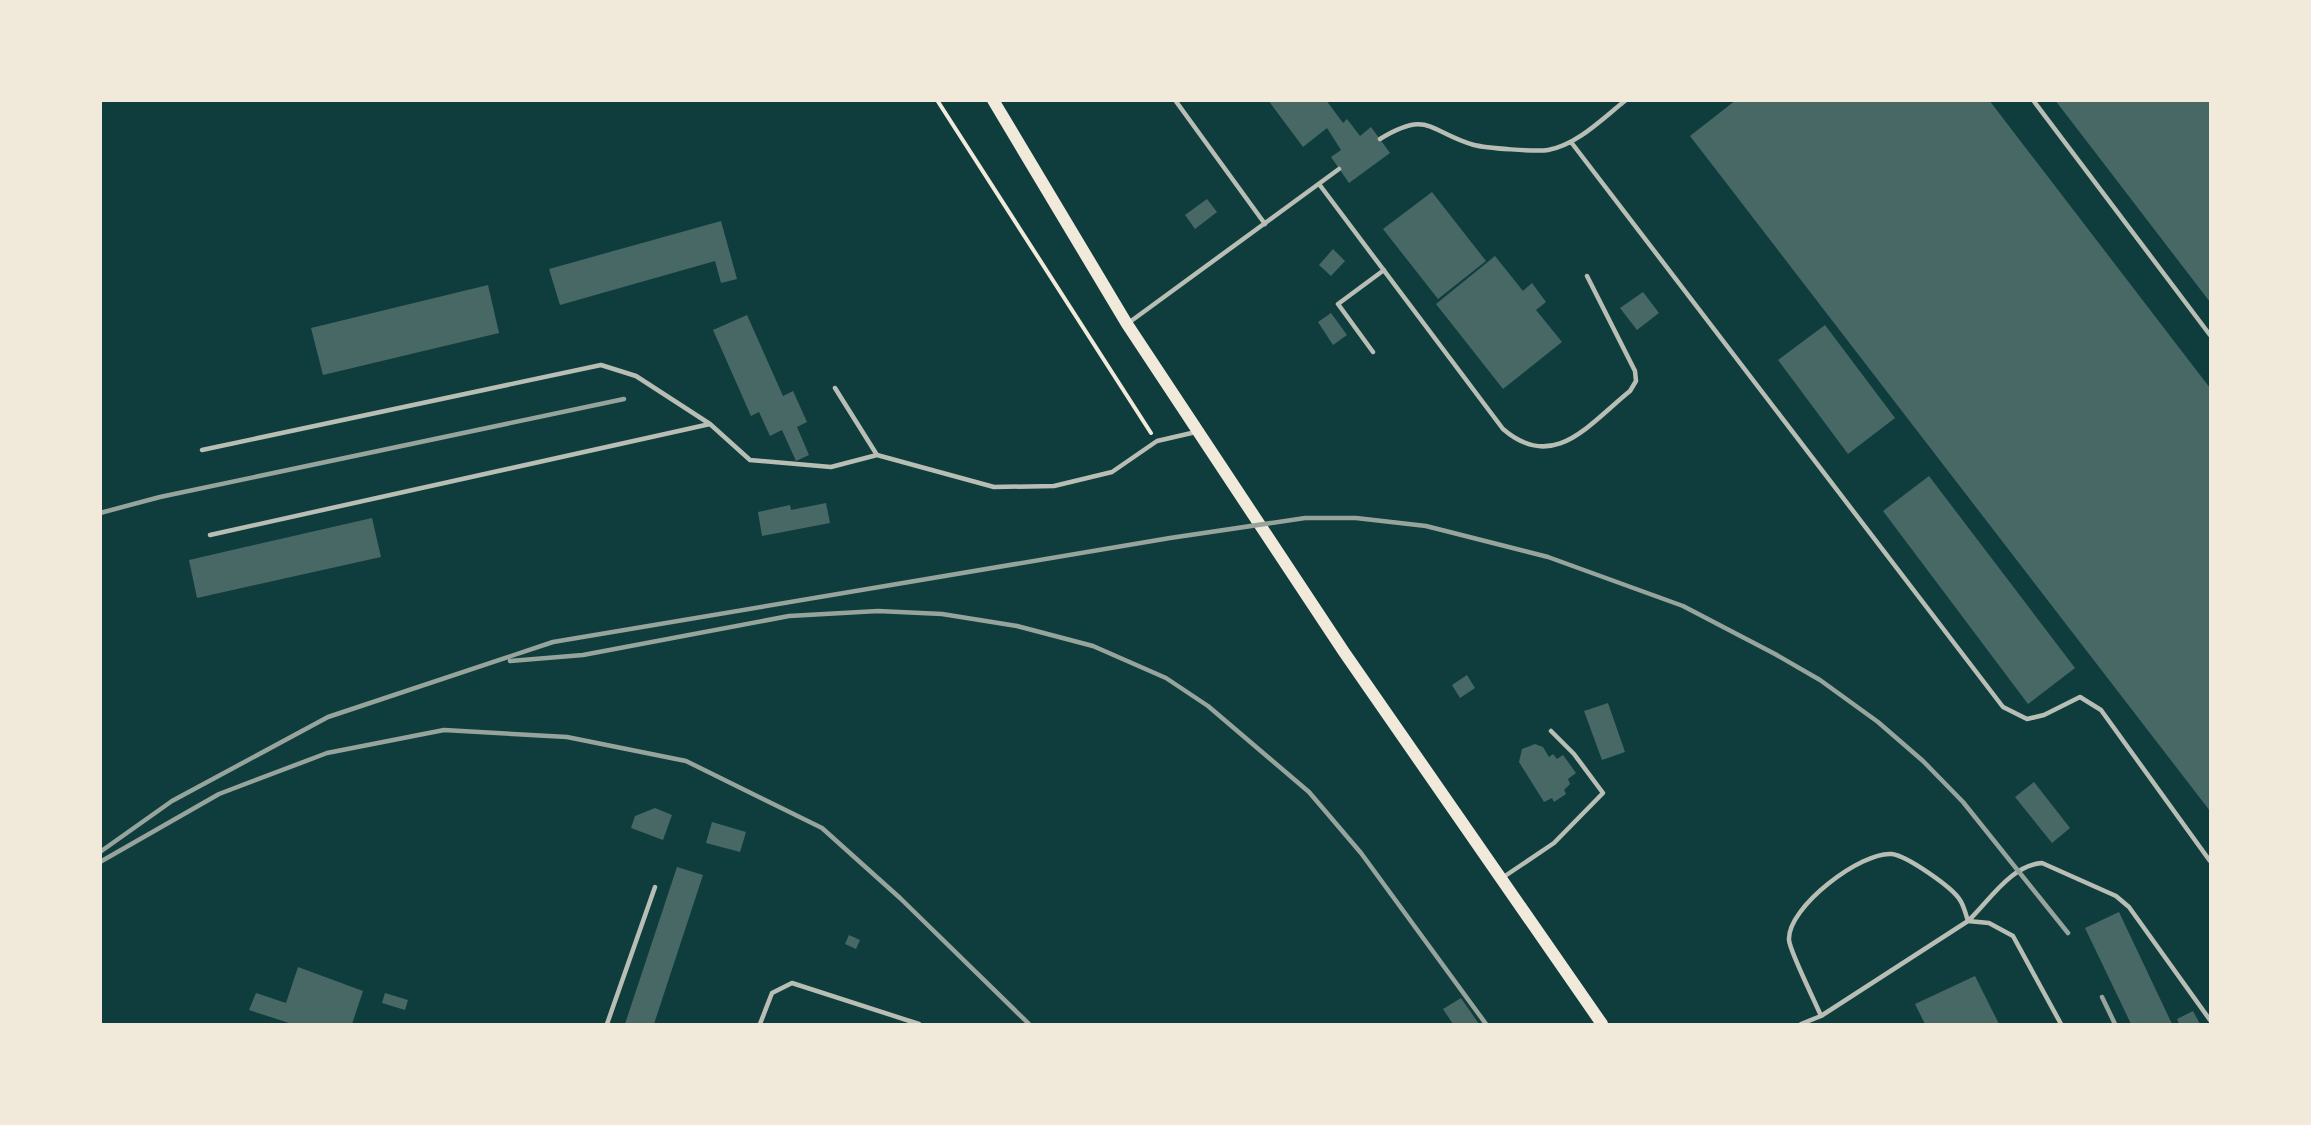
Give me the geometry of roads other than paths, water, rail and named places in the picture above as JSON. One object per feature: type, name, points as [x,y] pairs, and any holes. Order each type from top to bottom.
[{"type":"main road","points":[[993,100],[1127,324],[1198,432],[1344,652],[1602,1024]]},
{"type":"lane","points":[[1175,100],[1265,224]]},
{"type":"lane","points":[[1380,140],[1401,126],[1426,123],[1475,145],[1547,150],[1571,142],[1626,100]]},
{"type":"lane","points":[[2033,100],[2211,335]]},
{"type":"lane","points":[[1571,142],[2003,707],[2027,719],[2044,715],[2080,697],[2101,710],[2211,861]]},
{"type":"lane","points":[[1127,324],[1340,169]]},
{"type":"lane","points":[[1319,184],[1503,429],[1519,443],[1540,448],[1563,445],[1630,391],[1636,381],[1635,370],[1587,276]]},
{"type":"lane","points":[[1372,352],[1338,304],[1384,270]]},
{"type":"lane","points":[[202,450],[601,364],[636,376],[710,424],[750,460],[831,467],[877,455],[994,487],[1054,486],[1112,472],[1157,441],[1198,432]]},
{"type":"lane","points":[[835,388],[877,455]]},
{"type":"lane","points":[[210,535],[710,424]]},
{"type":"lane","points":[[1502,878],[1554,843],[1603,793],[1574,754],[1551,731]]},
{"type":"lane","points":[[1821,1016],[1789,940],[1794,918],[1812,896],[1869,857],[1893,854],[1927,871],[1960,899],[1968,921]]},
{"type":"lane","points":[[1801,1024],[1821,1016],[1968,921],[2018,870],[2029,864],[2042,863],[2116,896],[2129,906],[2211,1020]]},
{"type":"lane","points":[[607,1024],[655,887]]},
{"type":"lane","points":[[1968,921],[1989,923],[2013,936],[2061,1024]]},
{"type":"lane","points":[[760,1024],[772,993],[792,983],[918,1024]]},
{"type":"railway","points":[[100,513],[160,497],[624,399]]},
{"type":"railway","points":[[100,852],[172,801],[328,717],[553,642],[1170,538],[1305,518],[1356,518],[1426,526],[1548,557],[1683,606],[1820,680],[1878,722],[1923,761],[1963,802],[2068,933]]},
{"type":"railway","points":[[510,661],[583,655],[789,616],[878,611],[942,614],[1017,626],[1093,646],[1166,678],[1208,706],[1309,792],[1361,853],[1486,1024]]},
{"type":"railway","points":[[100,862],[219,794],[327,753],[444,730],[567,737],[686,761],[822,828],[900,898],[1029,1024]]},
{"type":"railway","points":[[2102,997],[2115,1024]]}]
